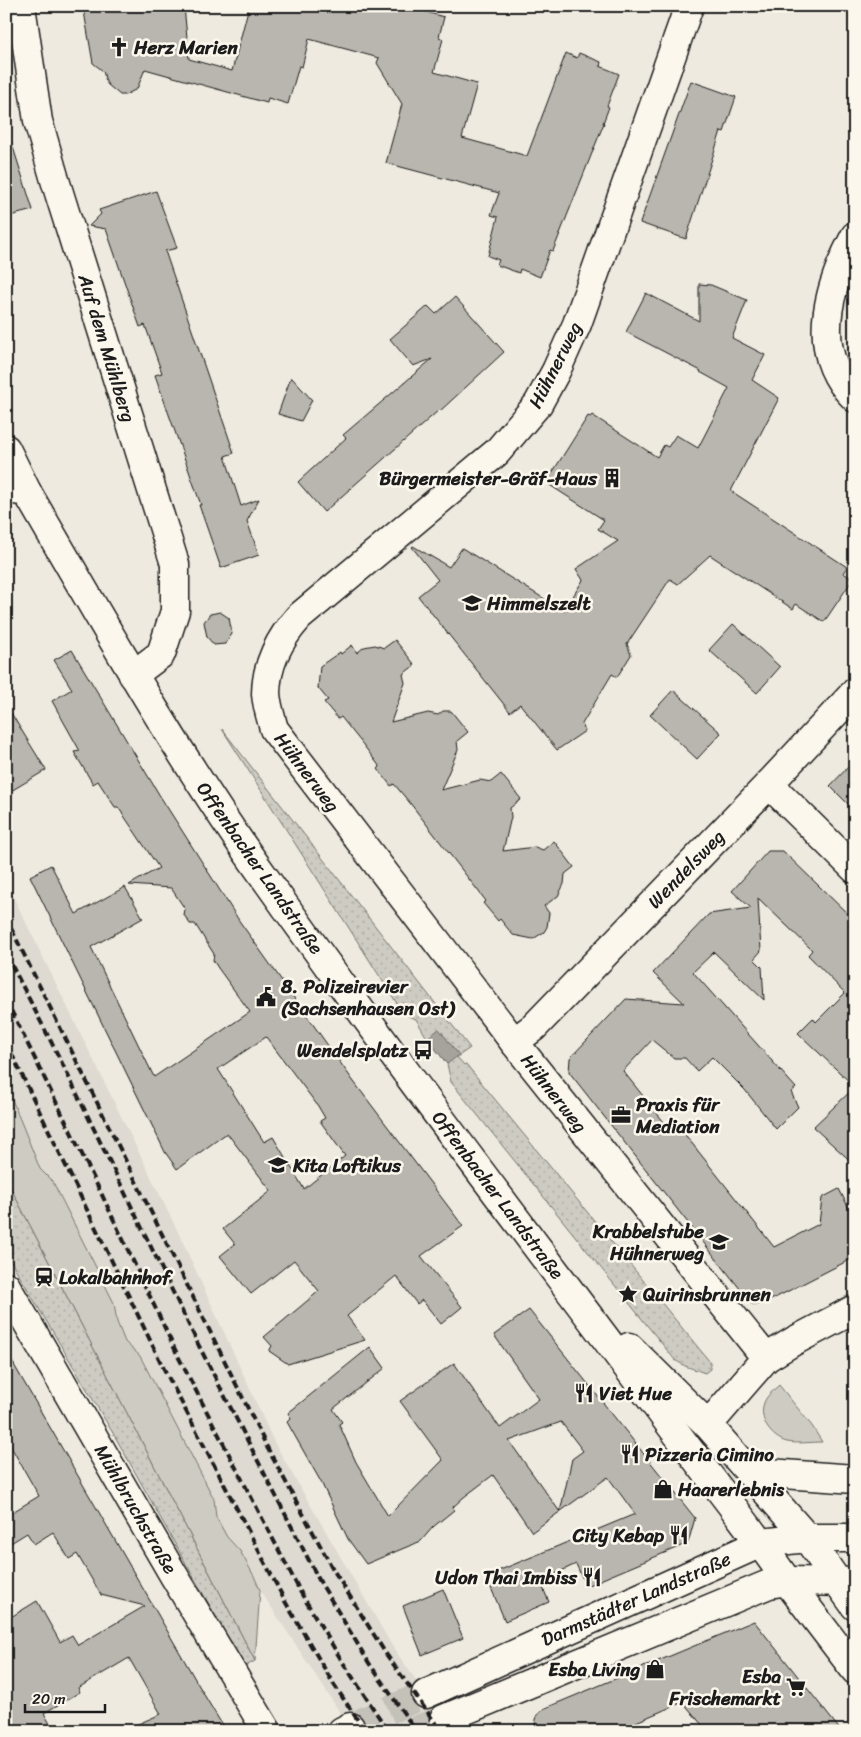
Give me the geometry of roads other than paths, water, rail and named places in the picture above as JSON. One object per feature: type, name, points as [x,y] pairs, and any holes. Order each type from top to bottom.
[{"type":"street","name":"Auf dem Mühlberg","points":[[21,6],[38,121],[175,564],[175,611],[161,654],[133,675]]},
{"type":"street","name":"Hühnerweg","points":[[689,6],[577,324],[556,371],[538,404],[498,452],[299,617],[286,632],[273,657],[268,679],[267,704],[274,729],[514,1042],[766,1358]]},
{"type":"street","points":[[855,236],[844,258],[829,299],[826,337],[832,364],[847,391],[855,398]]},
{"type":"street","name":"Offenbacher Landstraße","points":[[6,449],[17,491],[189,766],[263,876],[567,1287],[855,1670]]},
{"type":"street","name":"Wendelsweg","points":[[514,1042],[534,1027],[769,784],[855,692]]},
{"type":"street","points":[[769,784],[855,869]]},
{"type":"street","name":"Offenbacher Landstraße","points":[[567,1287],[708,1425],[846,1582],[855,1606]]},
{"type":"street","name":"Mühlbruchstraße","points":[[10,1301],[267,1731]]},
{"type":"street","points":[[708,1425],[766,1358],[855,1309]]},
{"type":"street","points":[[743,1464],[769,1473],[855,1479]]},
{"type":"street","points":[[787,1581],[807,1538]]},
{"type":"street","name":"Darmstädter Landstraße","points":[[426,1694],[761,1543],[807,1538],[855,1538]]},
{"type":"street","name":"Darmstädter Landstraße","points":[[444,1718],[769,1584],[787,1581],[846,1582]]},
{"type":"tunnel","points":[[350,1727],[426,1694]]},
{"type":"tunnel","points":[[413,1731],[444,1719]]},
{"type":"railway","points":[[6,918],[268,1449],[334,1571],[386,1654],[441,1731]]},
{"type":"railway","points":[[6,954],[62,1063],[199,1346],[319,1580],[369,1663],[416,1731]]},
{"type":"railway","points":[[6,1000],[102,1195],[179,1358],[301,1593],[342,1661],[388,1731]]},
{"type":"railway","points":[[6,1042],[163,1367],[286,1603],[333,1683],[365,1731]]},
{"type":"place","name":"Herz Marien","points":[[119,47]]},
{"type":"place","name":"Bürgermeister-Gräf-Haus","points":[[612,478]]},
{"type":"place","name":"Himmelszelt","points":[[472,603]]},
{"type":"place","name":"8. Polizeirevier (Sachsenhausen Ost)","points":[[266,997]]},
{"type":"place","name":"Wendelsplatz","points":[[423,1050]]},
{"type":"place","name":"Praxis für Mediation","points":[[621,1115]]},
{"type":"place","name":"Kita Loftikus","points":[[278,1165]]},
{"type":"place","name":"Krabbelstube Hühnerweg","points":[[719,1242]]},
{"type":"place","name":"Lokalbahnhof","points":[[44,1277]]},
{"type":"place","name":"Quirinsbrunnen","points":[[628,1294]]},
{"type":"place","name":"Viet Hue","points":[[584,1393]]},
{"type":"place","name":"Pizzeria Cimino","points":[[630,1454]]},
{"type":"place","name":"Haarerlebnis","points":[[663,1489]]},
{"type":"place","name":"City Kebap","points":[[679,1535]]},
{"type":"place","name":"Udon Thai Imbiss","points":[[592,1577]]},
{"type":"place","name":"Esba Living","points":[[655,1669]]},
{"type":"place","name":"Esba Frischemarkt","points":[[796,1687]]}]
